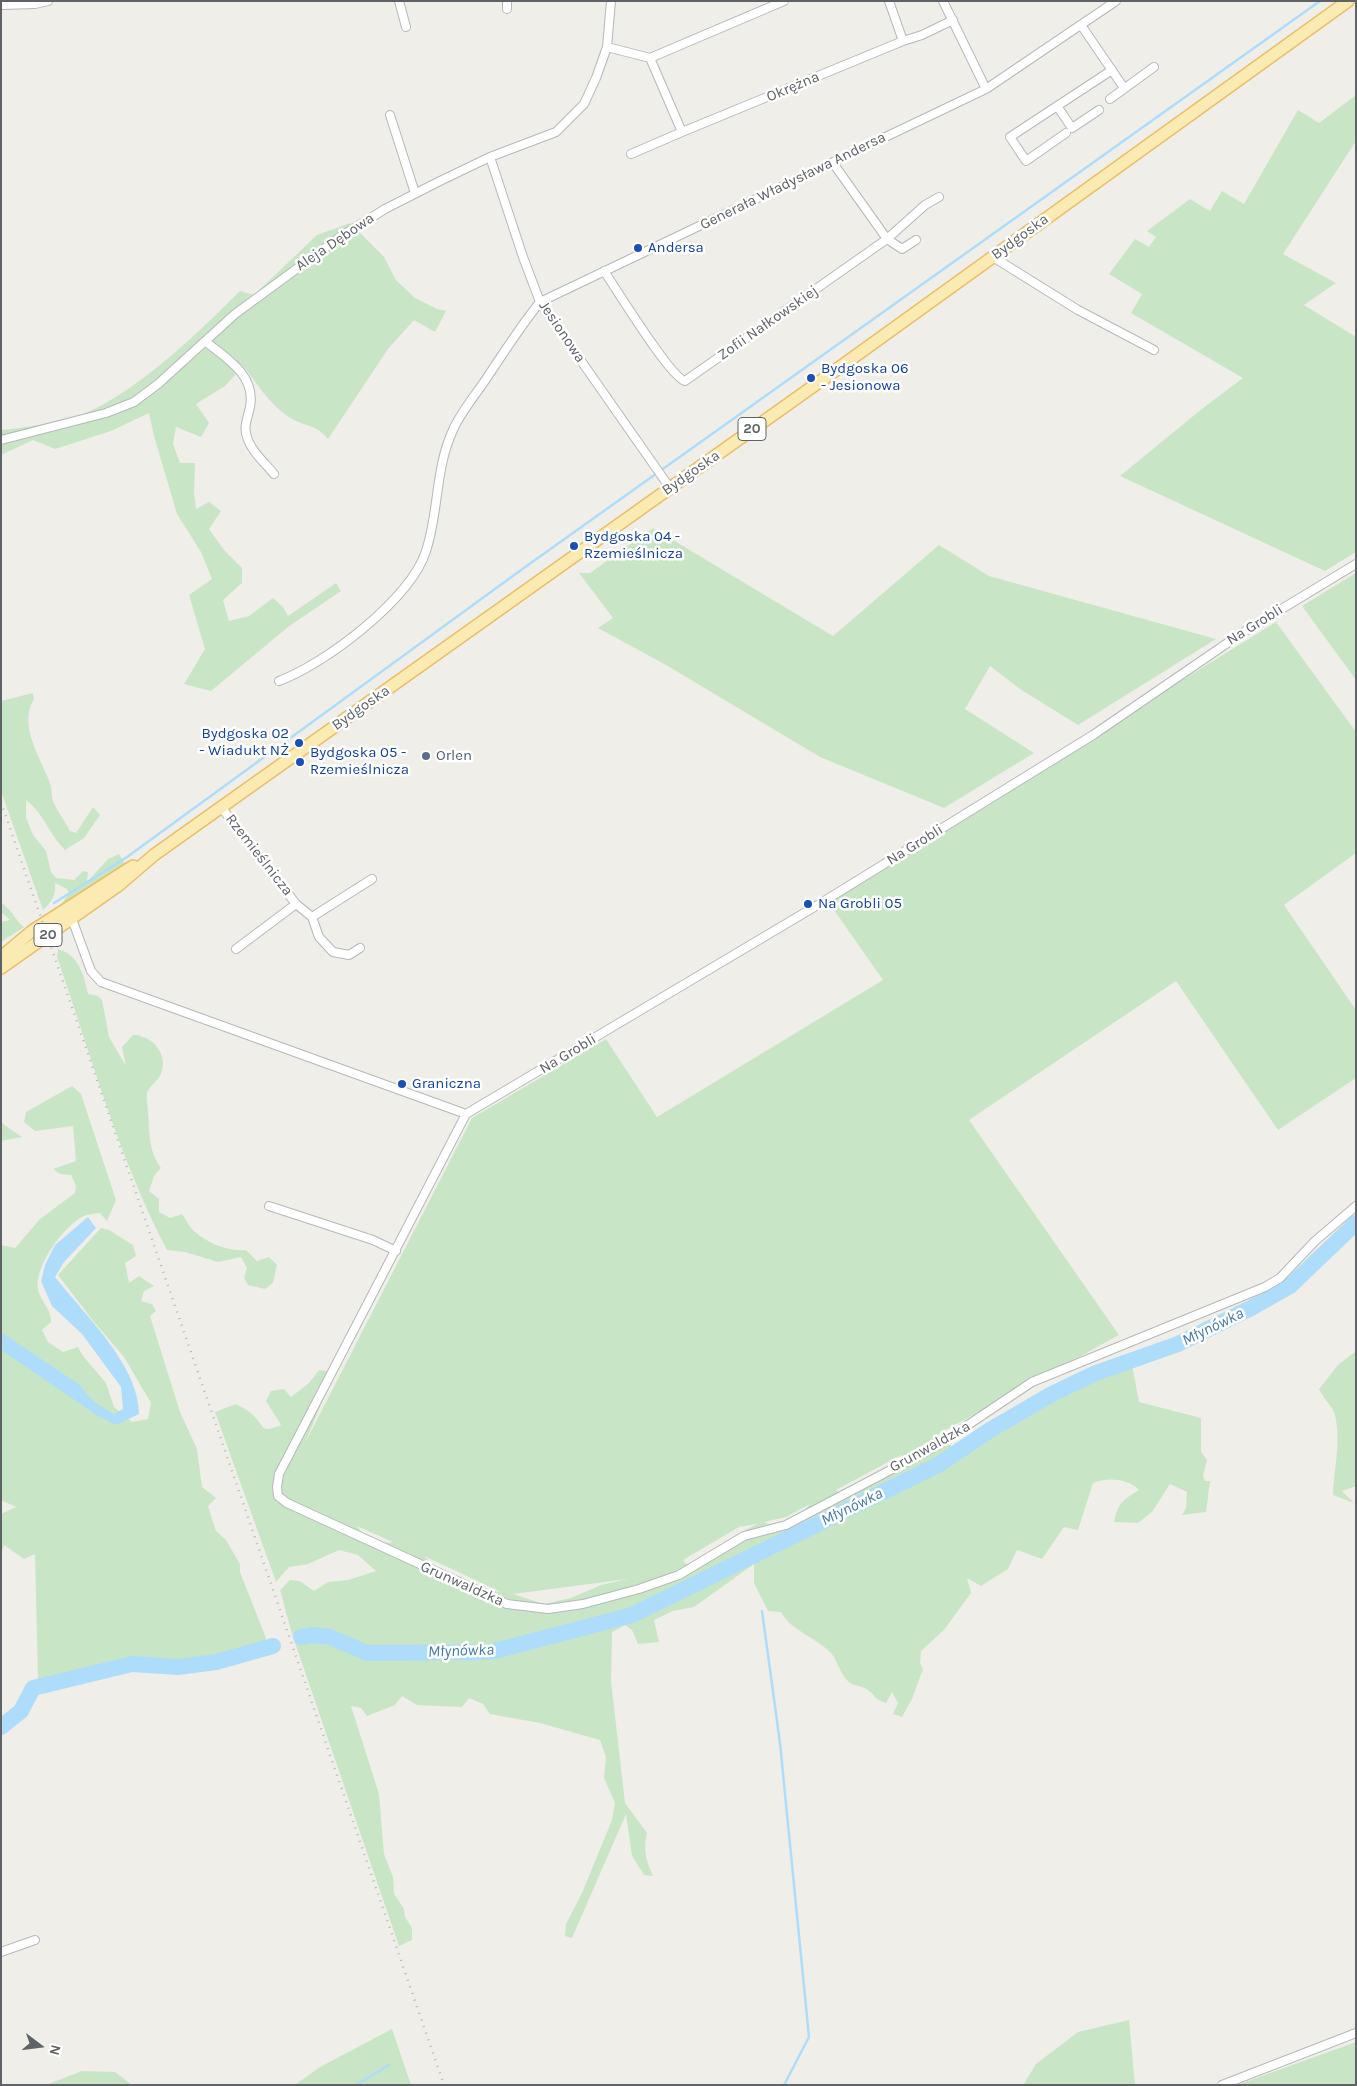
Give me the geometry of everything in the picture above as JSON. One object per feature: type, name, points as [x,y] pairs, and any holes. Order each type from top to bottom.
[{"type":"main road","name":"Bydgoska","points":[[1,968],[119,885],[154,855],[993,257],[1348,1]]},
{"type":"main road","name":"Bydgoska","points":[[1,957],[32,931],[114,877],[154,855]]},
{"type":"street","points":[[1,5],[35,4],[48,1]]},
{"type":"street","points":[[399,1],[406,27]]},
{"type":"street","name":"Aleja Dębowa","points":[[1,440],[106,413],[134,402],[158,384],[235,314],[332,242],[415,193],[490,157],[556,132],[584,104],[607,47],[611,1]]},
{"type":"street","points":[[607,47],[650,58],[784,1]]},
{"type":"street","points":[[889,1],[903,41]]},
{"type":"street","points":[[943,1],[986,89]]},
{"type":"street","name":"Generała Władysława Andersa","points":[[279,681],[302,672],[368,624],[400,593],[414,574],[426,552],[444,459],[453,428],[524,321],[540,302],[986,89],[1116,1]]},
{"type":"street","name":"Okrężna","points":[[631,154],[903,41],[922,35],[953,20]]},
{"type":"street","points":[[1081,25],[1124,88]]},
{"type":"street","points":[[650,58],[682,132]]},
{"type":"street","points":[[1110,99],[1154,67]]},
{"type":"street","points":[[1066,133],[1026,161],[1010,137],[1112,70]]},
{"type":"street","points":[[1057,106],[1072,128],[1099,110]]},
{"type":"street","points":[[390,115],[415,193]]},
{"type":"street","name":"Jesionowa","points":[[490,157],[540,302],[670,488]]},
{"type":"street","points":[[833,163],[886,239],[902,249],[916,240]]},
{"type":"street","points":[[886,239],[925,205],[939,197]]},
{"type":"street","name":"Zofii Nałkowskiej","points":[[604,271],[665,361],[679,379],[685,381],[886,239]]},
{"type":"street","points":[[993,257],[1078,310],[1154,350]]},
{"type":"street","points":[[206,342],[233,362],[246,380],[252,394],[245,428],[247,439],[274,474]]},
{"type":"street","name":"Na Grobli","points":[[466,1114],[829,898],[1092,735],[1242,633],[1356,564]]},
{"type":"street","name":"Rzemieślnicza","points":[[221,807],[296,904],[312,918],[319,937],[333,952],[349,955],[360,948]]},
{"type":"street","points":[[312,918],[372,880]]},
{"type":"street","points":[[79,900],[72,912],[72,919],[91,971],[101,982],[442,1103],[466,1114],[396,1250],[373,1240],[269,1206]]},
{"type":"street","name":"Rzemieślnicza","points":[[236,949],[296,904]]},
{"type":"street","name":"Grunwaldzka","points":[[396,1250],[279,1474],[278,1496],[287,1503],[507,1604],[548,1609],[583,1604],[639,1590],[679,1576],[744,1536],[786,1525],[938,1445],[1032,1382],[1265,1287],[1280,1278],[1315,1241],[1356,1206]]},
{"type":"street","points":[[1,1952],[35,1940]]},
{"type":"street","points":[[1225,2084],[1356,2033]]},
{"type":"green space","points":[[1356,95],[1356,141],[1283,254],[1336,283],[1304,305],[1356,337],[1356,552],[1325,571],[1120,476],[1243,378],[1131,313],[1142,294],[1109,274],[1135,239],[1149,247],[1156,237],[1147,231],[1190,199],[1210,211],[1222,191],[1244,204],[1298,110],[1319,123]]},
{"type":"green space","points":[[350,223],[384,257],[396,280],[415,298],[437,309],[446,311],[435,332],[414,320],[388,349],[328,439],[316,429],[294,420],[279,409],[266,396],[243,366],[225,386],[196,404],[209,423],[201,437],[176,427],[173,444],[180,463],[195,463],[194,491],[196,509],[209,502],[221,511],[209,529],[224,550],[242,568],[242,583],[223,600],[229,621],[249,616],[273,598],[283,607],[288,616],[336,583],[341,591],[288,627],[211,691],[184,684],[205,649],[189,595],[212,579],[201,552],[177,514],[149,413],[111,431],[55,449],[33,440],[1,455],[1,430],[69,419],[108,402],[149,374],[240,291],[254,295],[317,235]]},
{"type":"green space","points":[[653,528],[833,636],[939,545],[989,576],[1216,639],[1078,725],[1020,689],[990,666],[965,709],[1034,753],[944,808],[820,757],[666,665],[598,628],[613,618],[579,573],[590,573]]},
{"type":"green space","points":[[1356,573],[1356,680],[1302,606]]},
{"type":"green space","points":[[1276,622],[1356,732],[1356,853],[1284,905],[1356,1010],[1356,1078],[1278,1130],[1176,981],[969,1120],[1119,1335],[935,1436],[955,1448],[1011,1410],[1058,1385],[1130,1354],[1139,1402],[1201,1418],[1201,1452],[1207,1460],[1203,1476],[1205,1481],[1210,1481],[1206,1512],[1182,1515],[1186,1508],[1187,1492],[1170,1484],[1152,1512],[1138,1523],[1114,1522],[1117,1510],[1122,1503],[1139,1490],[1129,1483],[1117,1480],[1110,1479],[1093,1483],[1078,1530],[1064,1527],[1042,1559],[1017,1550],[1008,1569],[981,1586],[967,1578],[971,1593],[944,1630],[921,1651],[920,1663],[923,1669],[912,1699],[902,1717],[893,1714],[898,1703],[892,1692],[886,1703],[877,1699],[866,1689],[850,1683],[831,1653],[797,1629],[781,1612],[768,1611],[754,1583],[754,1564],[694,1607],[673,1611],[654,1620],[659,1642],[638,1644],[632,1630],[625,1625],[612,1632],[611,1681],[625,1803],[647,1833],[646,1855],[653,1876],[644,1875],[632,1856],[626,1814],[572,1938],[565,1936],[566,1924],[582,1893],[612,1820],[615,1803],[604,1778],[606,1757],[600,1740],[540,1723],[490,1714],[483,1704],[469,1698],[462,1707],[417,1705],[402,1696],[395,1705],[367,1716],[361,1708],[351,1706],[379,1794],[384,1854],[393,1877],[394,1894],[404,1909],[405,1917],[412,1928],[412,1940],[399,1946],[292,1634],[280,1590],[290,1580],[300,1581],[314,1591],[328,1582],[348,1580],[376,1571],[358,1555],[339,1550],[308,1564],[289,1567],[276,1582],[215,1412],[236,1404],[251,1413],[264,1428],[274,1428],[281,1425],[266,1401],[271,1391],[284,1389],[291,1397],[309,1383],[319,1370],[331,1372],[332,1378],[305,1443],[472,1118],[606,1039],[657,1117],[883,980],[827,900]],"holes":[[[901,1455],[893,1468],[844,1497],[836,1490]],[[810,1504],[791,1525],[777,1529],[764,1522],[786,1517]],[[757,1524],[736,1535],[731,1548],[710,1560],[686,1564],[683,1560],[739,1527]],[[357,1526],[393,1542],[378,1542],[364,1534]],[[425,1557],[501,1592],[493,1591],[438,1568]],[[628,1579],[601,1585],[571,1598],[544,1604],[513,1594]]]},
{"type":"green space","points":[[33,693],[34,699],[29,709],[28,720],[33,742],[51,786],[52,799],[70,831],[76,833],[93,807],[100,815],[84,838],[65,850],[37,811],[26,800],[26,817],[33,835],[46,851],[51,872],[56,878],[74,880],[83,871],[88,872],[87,882],[108,859],[119,854],[125,864],[106,875],[79,898],[68,904],[61,905],[69,893],[67,889],[55,883],[53,898],[43,910],[1,791],[1,701]]},
{"type":"green space","points":[[1,903],[8,908],[24,927],[1,942],[1,922],[10,920],[1,912]]},
{"type":"green space","points":[[58,949],[76,961],[85,980],[88,994],[98,996],[102,1000],[109,1037],[126,1066],[122,1047],[133,1035],[147,1038],[161,1053],[163,1067],[161,1074],[147,1093],[150,1142],[161,1168],[154,1176],[149,1191],[159,1199],[159,1212],[170,1218],[182,1214],[194,1231],[218,1246],[233,1250],[246,1250],[257,1261],[269,1257],[277,1265],[273,1283],[265,1289],[248,1285],[244,1278],[247,1268],[241,1257],[218,1262],[185,1252],[167,1250],[134,1180],[120,1143],[57,957]]},
{"type":"green space","points":[[72,1086],[81,1094],[116,1200],[107,1221],[100,1213],[86,1215],[68,1228],[52,1248],[38,1280],[38,1289],[51,1317],[51,1322],[42,1330],[48,1342],[63,1352],[78,1347],[83,1356],[106,1383],[114,1407],[132,1422],[148,1419],[151,1403],[124,1357],[58,1275],[101,1228],[109,1230],[133,1245],[136,1256],[125,1263],[129,1283],[139,1276],[154,1286],[144,1291],[141,1301],[152,1304],[156,1311],[150,1316],[180,1412],[197,1449],[202,1487],[216,1498],[208,1506],[216,1531],[226,1540],[240,1564],[240,1572],[266,1638],[261,1654],[236,1664],[175,1673],[130,1667],[104,1672],[104,1663],[38,1680],[35,1554],[24,1559],[4,1545],[1,1553],[1,1514],[16,1507],[1,1500],[1,1245],[15,1248],[40,1219],[75,1193],[76,1186],[71,1175],[60,1174],[53,1169],[76,1161],[73,1126],[35,1131],[24,1122],[26,1112]]},
{"type":"green space","points":[[1,1121],[3,1124],[22,1137],[1,1141]]},
{"type":"green space","points":[[1356,1351],[1356,1486],[1342,1491],[1354,1503],[1333,1495],[1337,1442],[1336,1422],[1333,1409],[1319,1389],[1338,1365]]},
{"type":"green space","points":[[1129,2020],[1135,2085],[1023,2085],[1036,2064],[1078,2032]]},
{"type":"green space","points":[[392,2029],[411,2085],[295,2085],[320,2067]]},
{"type":"green space","points":[[1356,2042],[1356,2085],[1237,2085]]},
{"type":"green space","points":[[82,2071],[115,2072],[132,2085],[46,2085]]},
{"type":"water","points":[[88,1217],[96,1228],[64,1262],[55,1277],[108,1341],[130,1377],[137,1396],[139,1414],[116,1425],[98,1416],[1,1350],[1,1332],[80,1385],[95,1402],[104,1408],[114,1414],[123,1409],[121,1387],[82,1334],[52,1306],[41,1281],[45,1265],[55,1245]]},
{"type":"waterway","points":[[54,903],[127,857],[521,570],[1320,1]]},
{"type":"waterway","name":"Młynówka","points":[[301,1637],[314,1635],[330,1637],[367,1653],[491,1652],[632,1615],[938,1465],[990,1430],[1052,1394],[1096,1373],[1178,1344],[1251,1308],[1290,1286],[1356,1223]]},
{"type":"waterway","points":[[762,1611],[780,1743],[809,2037],[784,2085]]},
{"type":"waterway","name":"Młynówka","points":[[1,1727],[21,1711],[33,1688],[132,1664],[178,1667],[216,1662],[273,1646]]},
{"type":"waterway","points":[[356,2085],[389,2065]]},
{"type":"railway","points":[[1,802],[444,2085]]},
{"type":"place","name":"Andersa","points":[[638,248]]},
{"type":"place","name":"Bydgoska 06 - Jesionowa","points":[[811,378]]},
{"type":"place","name":"Bydgoska 04 - Rzemieślnicza","points":[[574,546]]},
{"type":"place","name":"Bydgoska 02 - Wiadukt NŻ","points":[[299,743]]},
{"type":"place","name":"Orlen","points":[[426,756]]},
{"type":"place","name":"Bydgoska 05 - Rzemieślnicza","points":[[300,762]]},
{"type":"place","name":"Na Grobli 05","points":[[808,904]]},
{"type":"place","name":"Graniczna","points":[[402,1084]]}]
